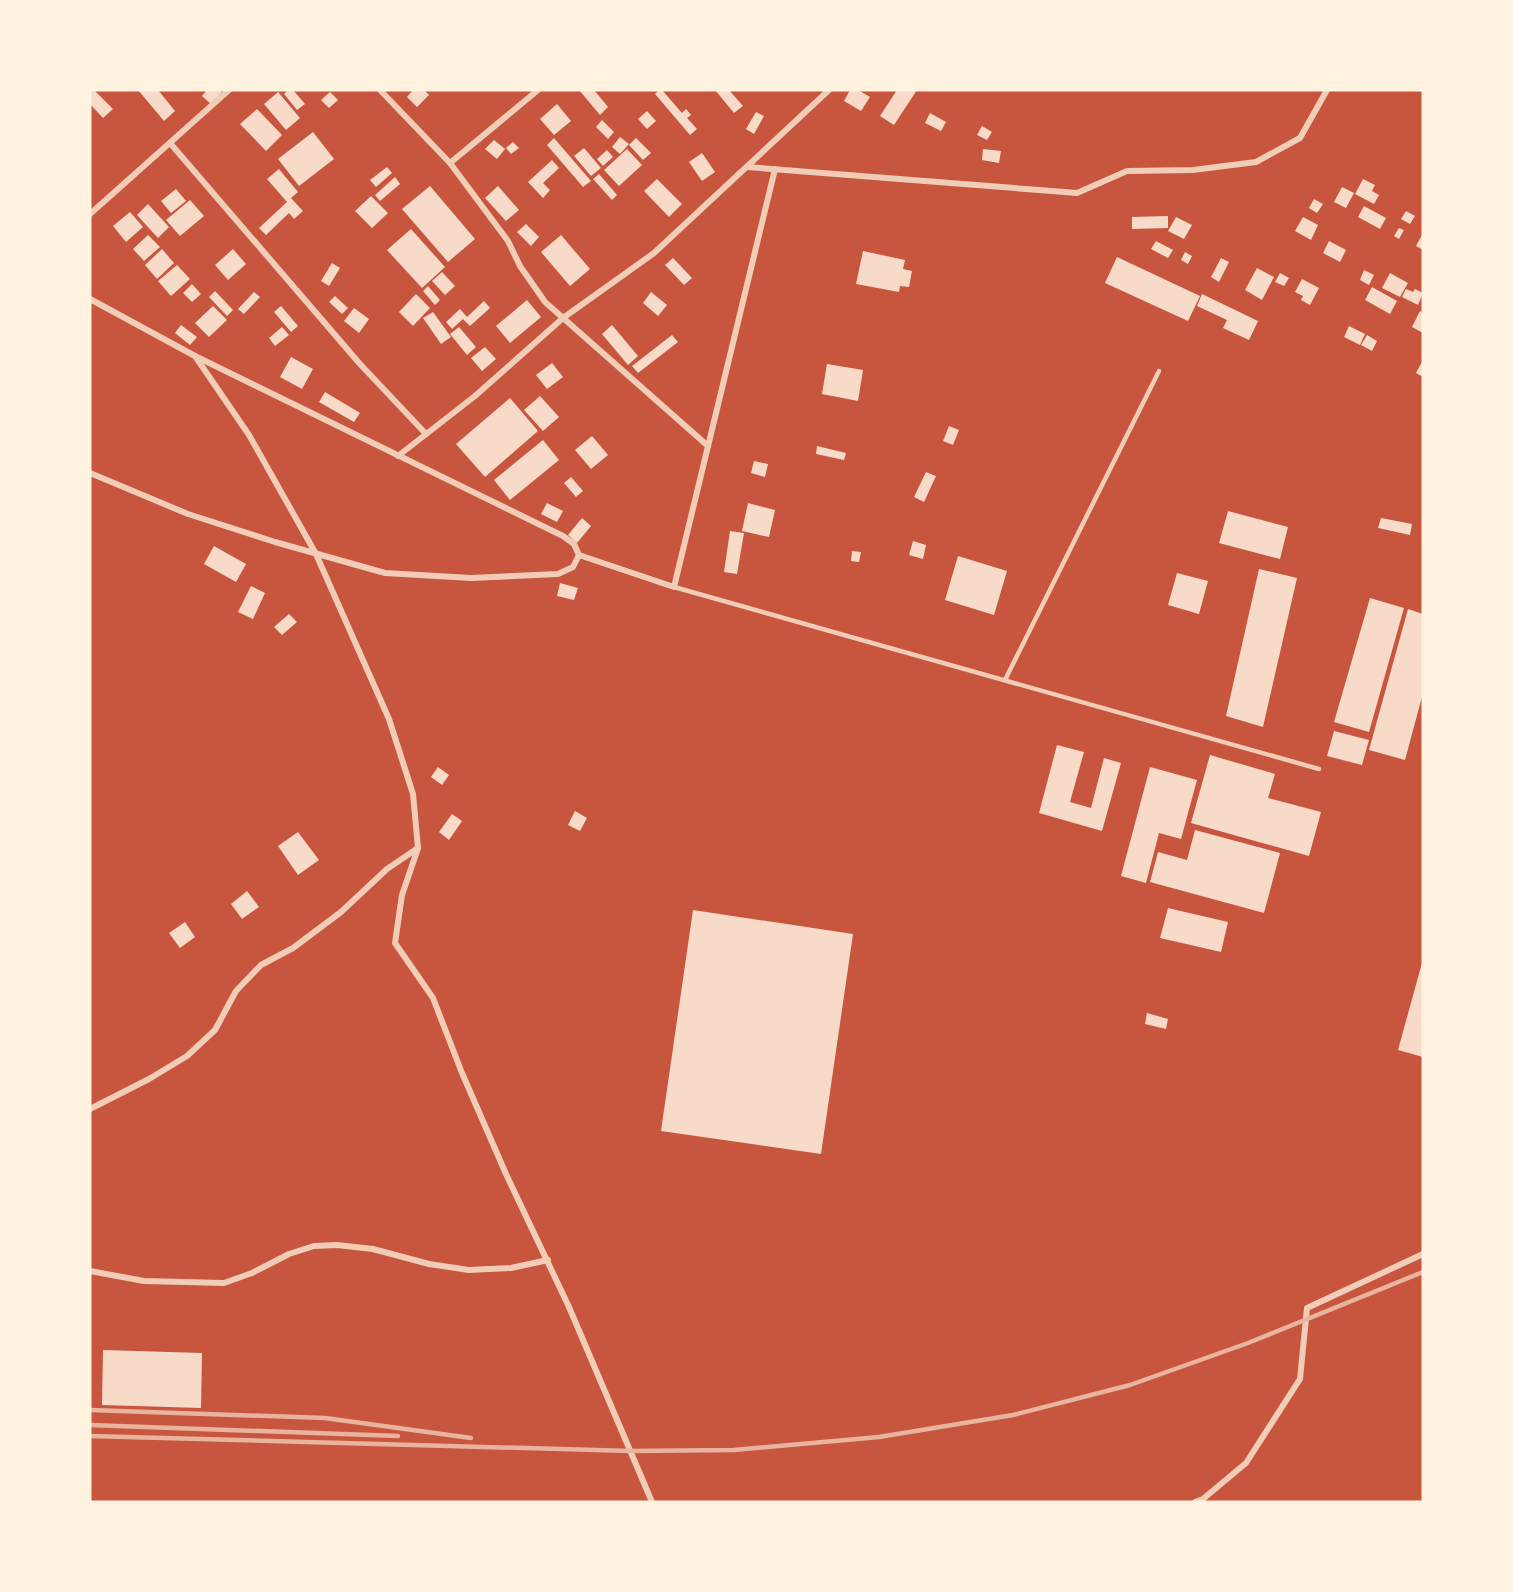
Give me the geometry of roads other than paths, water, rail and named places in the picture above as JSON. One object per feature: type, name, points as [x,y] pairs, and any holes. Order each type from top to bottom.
[{"type":"street","points":[[90,213],[230,90]]},
{"type":"street","points":[[380,90],[450,163],[508,241],[520,266],[545,302],[708,446]]},
{"type":"street","points":[[450,163],[538,90]]},
{"type":"street","points":[[398,456],[475,396],[563,318],[654,253],[829,90]]},
{"type":"street","points":[[747,167],[1077,193],[1127,171],[1193,170],[1256,162],[1300,138],[1327,90]]},
{"type":"street","points":[[170,143],[360,364],[426,434]]},
{"type":"street","points":[[90,299],[195,356],[563,536],[574,544],[579,555],[674,587],[776,169]]},
{"type":"street","points":[[195,356],[249,435],[316,554],[389,719],[413,794],[418,848],[402,895],[395,943],[433,998],[462,1073],[506,1174],[548,1260],[652,1502]]},
{"type":"street","points":[[90,473],[188,514],[385,573],[471,578],[558,574],[573,567],[579,555]]},
{"type":"street","points":[[90,1109],[149,1079],[187,1056],[214,1030],[236,991],[261,965],[293,948],[341,912],[387,869],[418,848]]},
{"type":"street","points":[[90,1271],[144,1281],[224,1283],[252,1273],[289,1254],[314,1246],[337,1245],[373,1249],[429,1264],[469,1270],[511,1268],[548,1260]]},
{"type":"street","points":[[1195,1502],[1203,1499],[1246,1463],[1300,1379],[1307,1308],[1423,1254]]},
{"type":"lane","points":[[1005,680],[1159,371]]},
{"type":"lane","points":[[674,587],[1318,769]]},
{"type":"railway","points":[[90,1436],[631,1451],[734,1450],[879,1437],[1013,1415],[1130,1385],[1248,1343],[1423,1272]]},
{"type":"railway","points":[[90,1410],[325,1418],[471,1438]]},
{"type":"railway","points":[[90,1425],[398,1436]]}]
